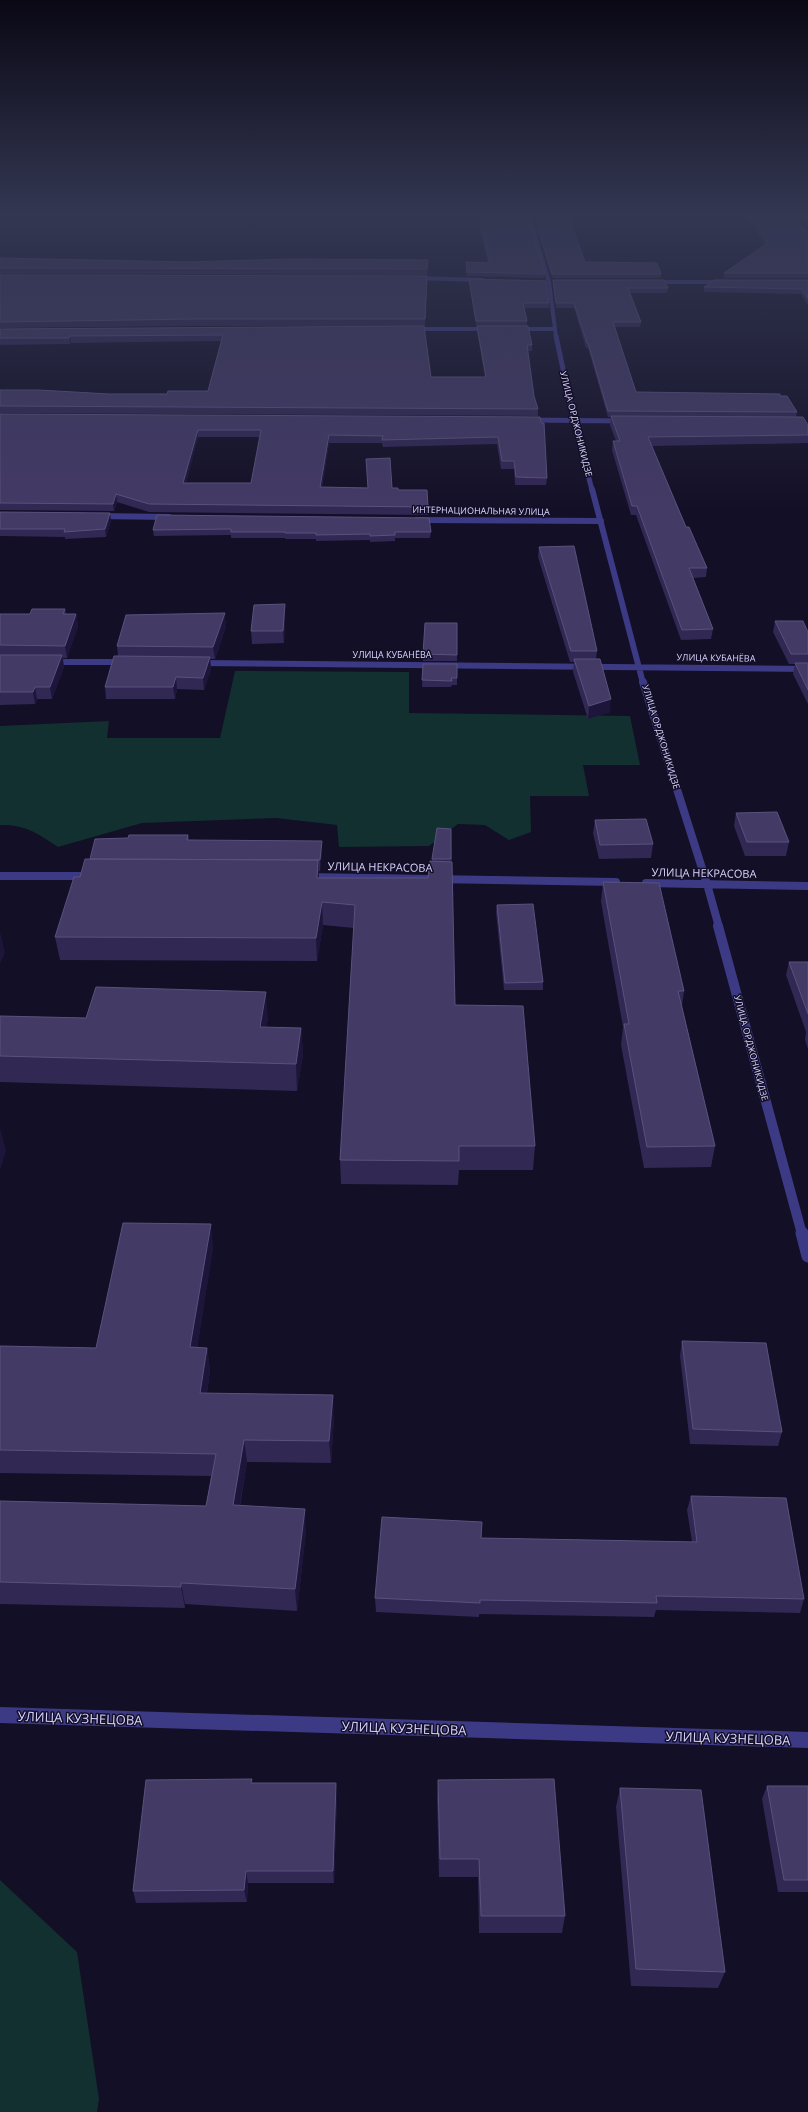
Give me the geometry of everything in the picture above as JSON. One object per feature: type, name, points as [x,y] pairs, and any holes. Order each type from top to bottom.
[{"type":"street","name":"УЛИЦА ОРДЖОНИКИДЗЕ","points":[[552,314],[554,329],[574,421],[638,666],[707,884],[808,1256]]},
{"type":"street","points":[[407,329],[500,329]]},
{"type":"street","points":[[507,329],[554,329]]},
{"type":"street","points":[[519,420],[629,421]]},
{"type":"street","points":[[87,516],[174,517]]},
{"type":"street","name":"ИНТЕРНАЦИОНАЛЬНАЯ УЛИЦА","points":[[411,519],[601,521]]},
{"type":"street","points":[[40,662],[136,662]]},
{"type":"street","name":"УЛИЦА КУБАНЁВА","points":[[192,663],[638,666],[808,669]]},
{"type":"street","points":[[0,876],[102,876]]},
{"type":"street","name":"УЛИЦА НЕКРАСОВА","points":[[294,877],[808,886]]},
{"type":"street","name":"УЛИЦА КУЗНЕЦОВА","points":[[0,1715],[808,1740]]},
{"type":"green space","points":[[235,671],[409,672],[409,713],[630,716],[640,765],[583,765],[589,796],[530,796],[531,832],[509,840],[485,825],[458,824],[429,846],[339,847],[337,825],[276,818],[142,823],[58,847],[24,828],[0,825],[0,726],[109,721],[107,738],[220,738]]},
{"type":"green space","points":[[0,1880],[77,1952],[99,2099],[97,2112],[0,2112]]},
{"type":"building","points":[[0,314],[425,314],[425,319],[194,319],[0,322]]},
{"type":"building","points":[[475,314],[525,314],[527,321],[476,321]]},
{"type":"building","points":[[577,314],[638,314],[641,322],[613,322],[636,392],[780,394],[780,396],[787,396],[797,412],[608,411]]},
{"type":"building","points":[[424,326],[431,377],[486,377],[477,326],[528,326],[532,345],[527,345],[534,396],[538,409],[0,406],[0,390],[39,390],[109,394],[167,394],[168,391],[208,391],[223,335],[0,338],[0,329]]},
{"type":"building","points":[[0,414],[540,417],[541,423],[544,423],[547,478],[516,477],[514,461],[502,461],[498,437],[382,440],[383,436],[329,435],[320,487],[368,488],[366,459],[390,458],[392,488],[398,488],[398,490],[427,490],[428,507],[149,504],[116,494],[113,504],[0,503]],"holes":[[[198,430],[261,430],[251,483],[183,483]]]},
{"type":"building","points":[[611,416],[803,417],[808,425],[808,435],[648,437],[686,527],[689,527],[707,568],[689,568],[713,629],[682,630],[637,506],[632,506],[613,441],[620,441]]},
{"type":"building","points":[[0,512],[110,513],[105,529],[64,532],[65,529],[0,529]]},
{"type":"building","points":[[157,515],[429,518],[431,532],[395,532],[395,535],[370,536],[370,534],[316,535],[316,533],[231,532],[231,529],[153,530]]},
{"type":"building","points":[[574,546],[597,651],[571,651],[539,547]]},
{"type":"building","points":[[285,604],[283,631],[251,631],[254,605]]},
{"type":"building","points":[[32,609],[65,609],[63,614],[76,614],[65,646],[0,645],[0,614],[30,614]]},
{"type":"building","points":[[225,613],[213,647],[117,646],[126,615]]},
{"type":"building","points":[[775,621],[803,621],[808,632],[808,654],[791,654]]},
{"type":"building","points":[[425,623],[457,623],[457,655],[423,654]]},
{"type":"building","points":[[0,655],[62,655],[50,687],[35,687],[33,692],[0,692]]},
{"type":"building","points":[[114,656],[210,657],[203,678],[176,677],[173,687],[105,687]]},
{"type":"building","points":[[574,659],[600,659],[611,699],[589,706]]},
{"type":"building","points":[[795,663],[808,663],[808,690]]},
{"type":"building","points":[[423,664],[457,664],[457,678],[451,678],[452,681],[422,680]]},
{"type":"building","points":[[777,812],[789,842],[747,842],[736,813]]},
{"type":"building","points":[[646,819],[653,844],[600,845],[595,820]]},
{"type":"building","points":[[437,828],[451,829],[451,859],[432,859]]},
{"type":"building","points":[[129,835],[188,835],[187,840],[322,841],[320,860],[90,859],[95,839],[128,838]]},
{"type":"building","points":[[85,859],[318,860],[317,878],[428,878],[430,861],[452,862],[455,1005],[523,1006],[535,1146],[459,1146],[459,1161],[340,1160],[355,905],[322,902],[316,938],[55,937],[74,877],[80,877]]},
{"type":"building","points":[[603,882],[659,883],[684,991],[678,991],[715,1146],[647,1147],[624,1024],[629,1024]]},
{"type":"building","points":[[533,904],[543,982],[505,983],[497,905]]},
{"type":"building","points":[[789,962],[808,962],[808,1014]]},
{"type":"building","points":[[96,987],[266,992],[260,1027],[301,1028],[296,1064],[0,1056],[0,1016],[86,1018]]},
{"type":"building","points":[[123,1223],[211,1224],[190,1347],[207,1348],[200,1393],[333,1395],[329,1441],[244,1440],[233,1505],[305,1509],[295,1589],[181,1583],[181,1587],[0,1582],[0,1501],[206,1506],[216,1454],[0,1450],[0,1346],[96,1348]]},
{"type":"building","points":[[682,1341],[766,1343],[782,1432],[693,1429]]},
{"type":"building","points":[[691,1496],[786,1498],[804,1599],[656,1596],[657,1603],[480,1600],[480,1603],[375,1598],[382,1517],[482,1522],[481,1538],[697,1542]]},
{"type":"building","points":[[252,1779],[251,1783],[336,1783],[333,1871],[246,1871],[244,1890],[133,1891],[146,1780]]},
{"type":"building","points":[[554,1779],[565,1916],[481,1916],[479,1859],[440,1859],[438,1780]]},
{"type":"building","points":[[767,1786],[808,1786],[808,1880],[784,1880]]},
{"type":"building","points":[[620,1788],[701,1790],[725,1972],[636,1969]]}]
